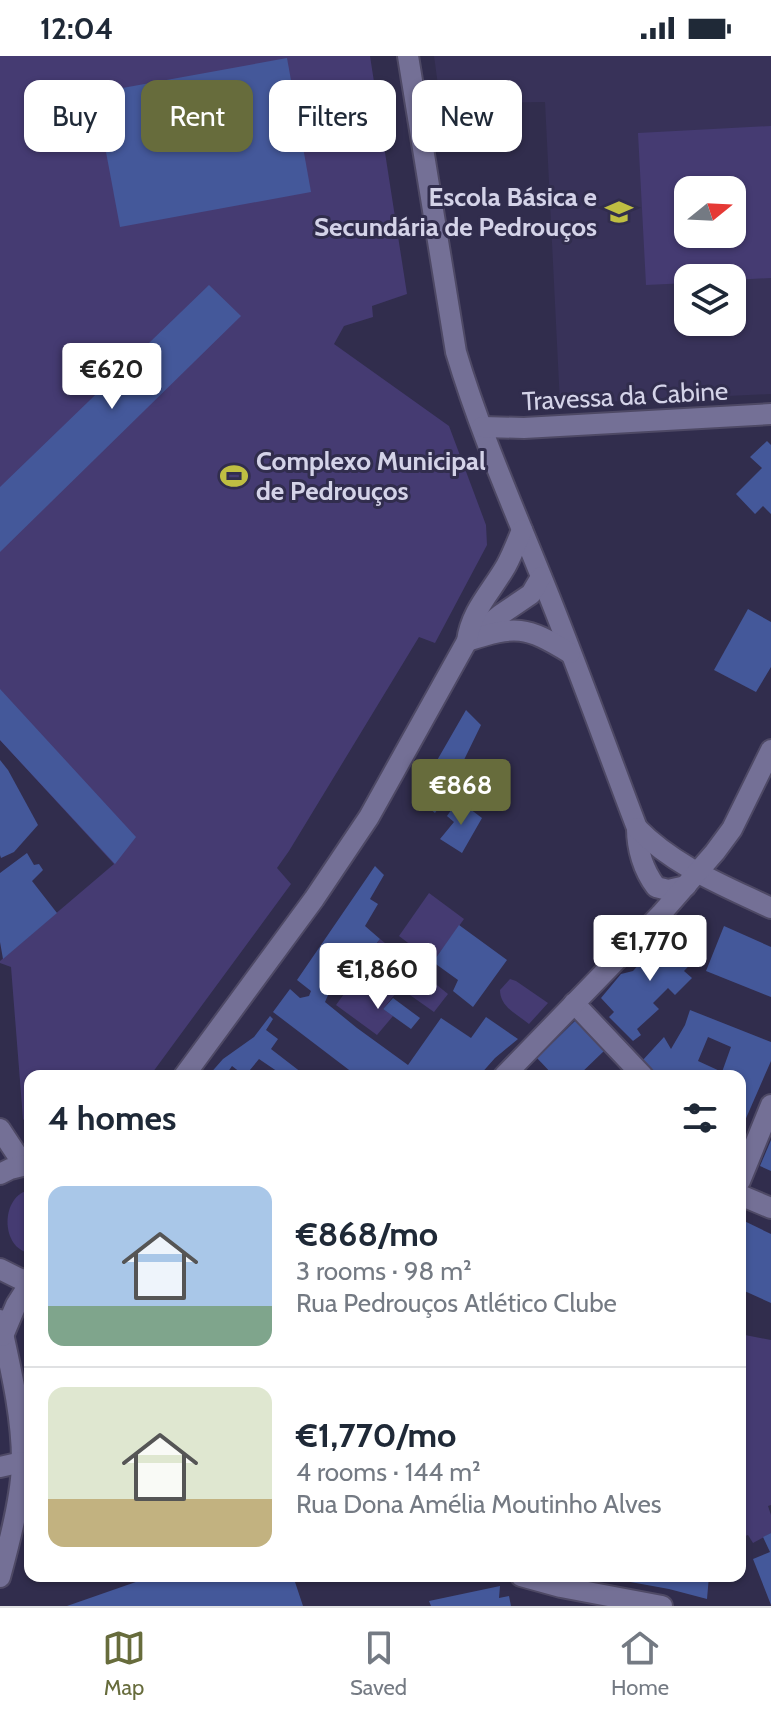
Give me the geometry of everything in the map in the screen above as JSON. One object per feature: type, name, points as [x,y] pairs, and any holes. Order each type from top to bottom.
[{"type":"street","points":[[408,56],[456,352],[637,828],[639,850],[653,882],[662,890],[692,880]]},
{"type":"street","name":"Travessa da Cabine","points":[[482,427],[524,428],[771,414]]},
{"type":"street","points":[[188,1070],[314,899],[369,817],[467,641],[476,611],[508,564],[522,530]]},
{"type":"street","points":[[467,641],[531,594],[541,577]]},
{"type":"street","points":[[467,641],[497,631],[514,630],[531,632],[570,653]]},
{"type":"street","points":[[510,1070],[692,880],[732,829],[771,750]]},
{"type":"street","points":[[637,828],[692,880],[771,908]]},
{"type":"street","points":[[574,1003],[637,1070]]},
{"type":"street","points":[[746,1166],[771,1105]]},
{"type":"street","points":[[0,1129],[24,1160]]},
{"type":"street","points":[[0,1174],[24,1165]]},
{"type":"street","points":[[746,1198],[771,1208]]},
{"type":"street","points":[[0,1269],[24,1280]]},
{"type":"street","points":[[0,1577],[17,1502],[22,1462],[16,1399],[2,1328],[24,1291]]},
{"type":"street","points":[[0,1467],[22,1462]]},
{"type":"street","points":[[543,1582],[662,1606]]},
{"type":"shaded area","name":"Complexo Municipal de Pedrouços","points":[[0,56],[370,56],[374,80],[269,80],[269,152],[385,152],[407,294],[372,306],[373,317],[344,326],[334,344],[449,426],[486,525],[487,545],[435,643],[419,637],[277,868],[291,884],[154,1070],[24,1070],[24,1120],[11,967],[0,961],[114,864],[0,740]]},
{"type":"shaded area","name":"Escola Básica e Secundária de Pedrouços","points":[[434,56],[771,56],[771,394],[560,404],[545,102],[522,102],[522,80],[437,80]]},
{"type":"shaded area","points":[[771,126],[771,278],[746,279],[746,264],[674,264],[674,284],[646,285],[638,133]]},
{"type":"shaded area","points":[[429,893],[464,919],[433,962],[399,936]]},
{"type":"shaded area","points":[[380,939],[448,994],[434,1012],[400,988],[383,1009],[393,1016],[377,1035],[336,1005],[349,987],[336,977],[354,951],[364,960]]},
{"type":"shaded area","points":[[510,979],[548,1003],[529,1024],[503,1001],[500,990]]},
{"type":"shaded area","points":[[24,1192],[24,1251],[13,1242],[8,1222],[13,1201]]},
{"type":"shaded area","points":[[746,1335],[771,1340],[771,1505],[768,1506],[771,1533],[753,1543],[748,1535]]},
{"type":"building","points":[[287,58],[291,80],[269,80],[269,152],[304,152],[311,192],[120,227],[106,152],[125,152],[125,88],[141,85],[141,152],[253,152],[253,80],[166,80]]},
{"type":"building","points":[[209,285],[241,316],[0,552],[0,487]]},
{"type":"building","points":[[767,441],[771,445],[771,514],[763,506],[755,514],[736,494],[762,468],[750,457]]},
{"type":"building","points":[[748,609],[771,622],[771,667],[756,692],[714,670]]},
{"type":"building","points":[[0,689],[136,837],[115,864],[0,740]]},
{"type":"building","points":[[466,710],[481,725],[462,764],[466,766],[435,813],[416,797]]},
{"type":"building","points":[[0,760],[38,825],[14,852],[1,858],[0,855]]},
{"type":"building","points":[[458,800],[482,818],[462,853],[440,839],[454,822],[447,816]]},
{"type":"building","points":[[27,853],[34,865],[39,864],[43,870],[32,881],[57,913],[3,959],[0,942],[0,873]]},
{"type":"building","points":[[375,866],[384,875],[370,899],[378,904],[365,926],[380,939],[363,960],[354,951],[336,977],[325,1002],[408,1065],[441,1018],[471,1038],[486,1017],[518,1039],[484,1070],[349,1070],[273,1012],[290,989],[300,998],[309,996],[311,991],[297,980]]},
{"type":"building","points":[[459,925],[507,960],[473,1007],[453,991],[458,980],[433,962]]},
{"type":"building","points":[[724,926],[771,947],[771,997],[706,971]]},
{"type":"building","points":[[677,929],[701,953],[684,971],[692,978],[675,995],[668,988],[653,1003],[659,1009],[637,1029],[641,1035],[633,1041],[609,1017],[614,1012],[601,998],[621,974],[633,971],[656,945],[659,948]]},
{"type":"building","points":[[393,998],[420,1018],[411,1029],[383,1009]]},
{"type":"building","points":[[690,1010],[771,1042],[771,1061],[746,1118],[746,1070],[723,1070],[731,1047],[708,1037],[698,1061],[718,1070],[651,1070],[642,1061],[664,1037],[671,1049]]},
{"type":"building","points":[[270,1016],[273,1019],[266,1030],[278,1039],[271,1049],[298,1070],[275,1070],[259,1059],[250,1070],[237,1070],[232,1066],[229,1070],[213,1070],[223,1059],[254,1037]]},
{"type":"building","points":[[576,1020],[605,1050],[584,1070],[548,1070],[537,1058]]},
{"type":"building","points":[[771,1140],[771,1171],[760,1166]]},
{"type":"building","points":[[746,1222],[771,1234],[771,1303],[746,1292]]},
{"type":"building","points":[[771,1533],[771,1605],[753,1559],[770,1552],[763,1537]]},
{"type":"building","points":[[136,1582],[295,1582],[303,1606],[67,1606]]},
{"type":"building","points":[[630,1582],[708,1582],[707,1599]]},
{"type":"building","points":[[500,1586],[499,1598],[509,1596],[511,1606],[431,1606],[429,1601]]},
{"type":"place","name":"Escola Básica e Secundária de Pedrouços","points":[[619,212]]},
{"type":"place","name":"Complexo Municipal de Pedrouços","points":[[234,476]]}]
